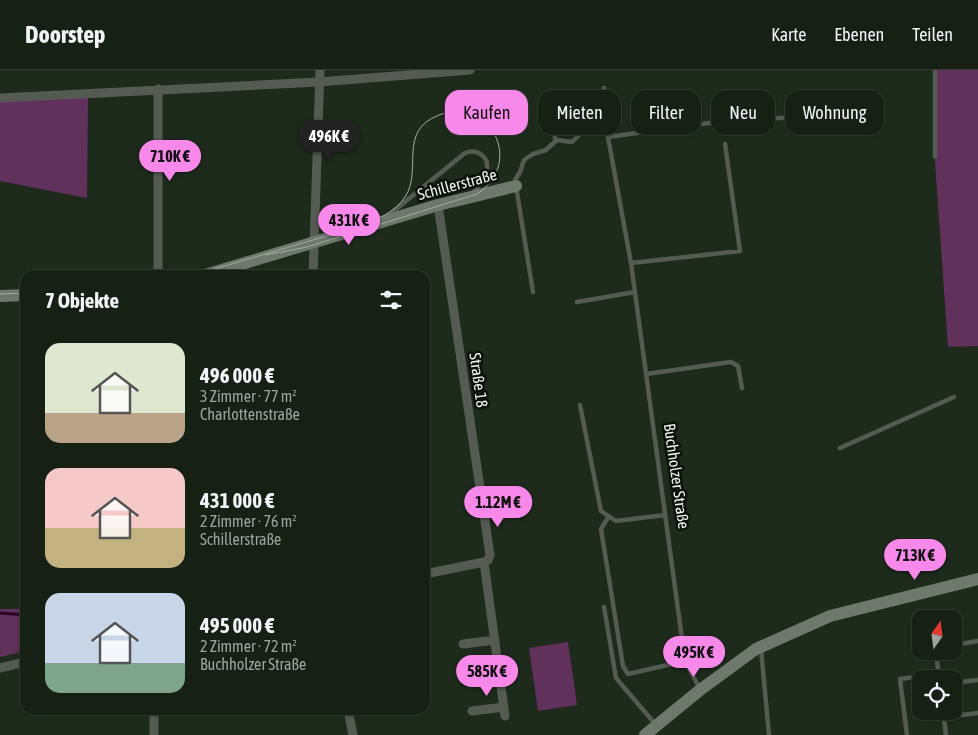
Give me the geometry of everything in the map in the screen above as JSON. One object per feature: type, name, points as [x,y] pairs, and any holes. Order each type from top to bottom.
[{"type":"street","points":[[313,270],[320,70]]},
{"type":"street","points":[[0,98],[320,82],[470,70]]},
{"type":"street","points":[[158,89],[158,270]]},
{"type":"street","name":"Schillerstraße","points":[[222,270],[438,205],[516,186]]},
{"type":"street","name":"Straße 18","points":[[438,205],[505,711],[472,711]]},
{"type":"street","points":[[0,296],[20,295]]},
{"type":"street","points":[[430,573],[486,560]]},
{"type":"street","points":[[645,735],[700,690],[761,647],[830,616],[978,579]]},
{"type":"street","points":[[463,644],[495,640]]},
{"type":"street","points":[[0,668],[20,663]]},
{"type":"street","points":[[154,715],[154,735]]},
{"type":"street","points":[[349,715],[352,735]]},
{"type":"lane","points":[[935,70],[935,157]]},
{"type":"lane","points":[[608,138],[724,121],[785,118]]},
{"type":"lane","points":[[556,135],[557,140]]},
{"type":"lane","points":[[534,292],[515,180],[524,160],[533,154],[546,150],[557,140],[572,142],[579,135]]},
{"type":"lane","name":"Buchholzer Straße","points":[[608,135],[632,263],[685,661],[700,690]]},
{"type":"lane","points":[[632,263],[740,252],[725,144]]},
{"type":"lane","points":[[381,222],[465,153],[471,151],[483,155],[487,162],[487,168],[484,177],[470,196]]},
{"type":"lane","points":[[577,302],[635,292]]},
{"type":"lane","points":[[646,374],[731,362],[738,366],[742,388]]},
{"type":"lane","points":[[840,448],[954,397]]},
{"type":"lane","points":[[580,405],[601,511],[616,521],[666,515]]},
{"type":"lane","points":[[608,516],[601,529],[623,666],[628,674],[685,661]]},
{"type":"lane","points":[[604,607],[616,678],[656,726]]},
{"type":"lane","points":[[962,644],[978,641]]},
{"type":"lane","points":[[761,647],[769,735]]},
{"type":"lane","points":[[907,735],[900,679],[912,678]]},
{"type":"lane","points":[[962,682],[978,680]]},
{"type":"lane","points":[[962,716],[978,713]]},
{"type":"lane","points":[[944,720],[946,735]]},
{"type":"shaded area","points":[[937,70],[978,70],[978,346],[948,347],[935,162]]},
{"type":"shaded area","points":[[88,95],[87,198],[0,181],[0,101]]},
{"type":"shaded area","points":[[0,609],[20,609],[20,652],[0,657]]},
{"type":"shaded area","points":[[568,642],[577,705],[538,711],[529,648]]},
{"type":"waterway","points":[[0,613],[20,615]]},
{"type":"tram line","points":[[211,270],[357,227],[377,219],[396,208],[405,197],[410,186],[413,152],[418,131],[426,122],[439,115],[457,111],[473,115],[486,123],[495,135],[500,150],[498,166],[491,181],[477,194],[307,247],[266,255]]},
{"type":"tram line","points":[[0,294],[20,293]]}]
